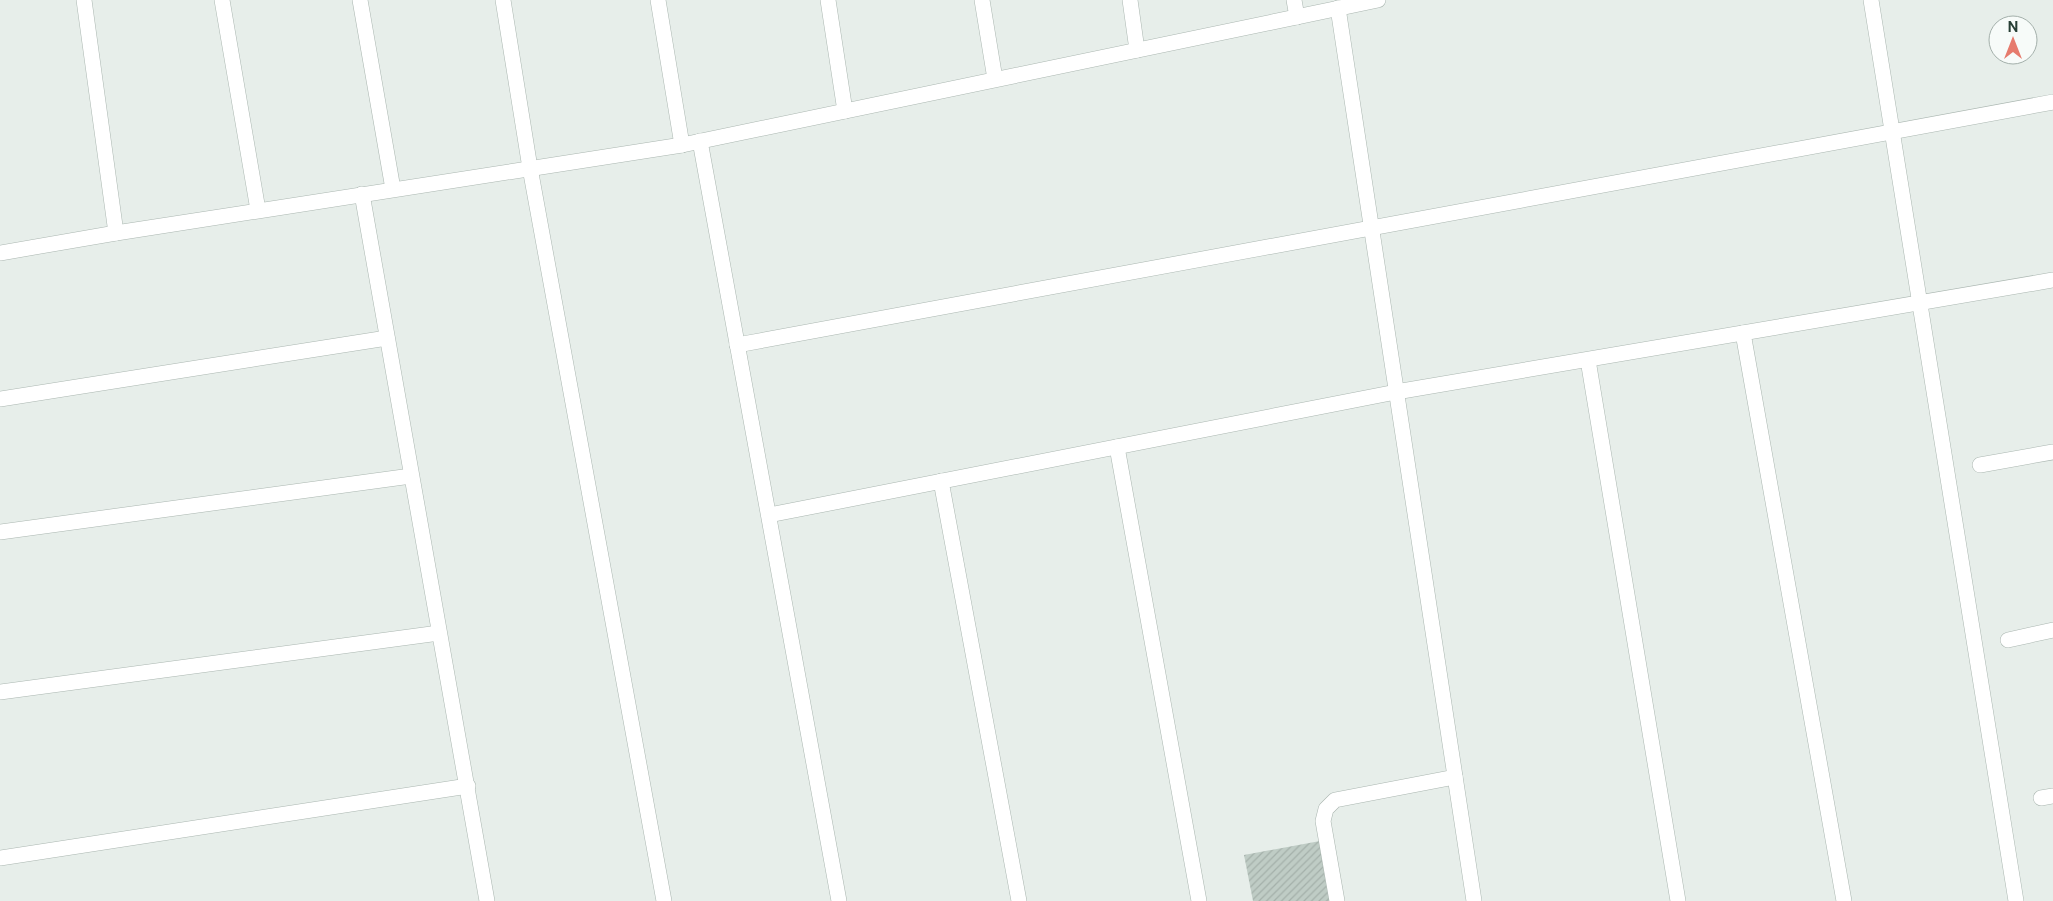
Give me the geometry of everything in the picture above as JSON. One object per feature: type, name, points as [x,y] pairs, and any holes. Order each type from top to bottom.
[{"type":"street","points":[[84,0],[116,233]]},
{"type":"street","points":[[222,0],[258,210]]},
{"type":"street","points":[[360,0],[392,189]]},
{"type":"street","points":[[502,0],[530,168],[664,901]]},
{"type":"street","points":[[658,0],[682,145]]},
{"type":"street","points":[[828,0],[845,111]]},
{"type":"street","points":[[982,0],[995,79]]},
{"type":"street","points":[[1130,0],[1137,50]]},
{"type":"street","points":[[1294,0],[1297,17]]},
{"type":"street","points":[[0,254],[258,210],[682,145],[1378,0]]},
{"type":"street","points":[[1871,0],[2016,901]]},
{"type":"street","points":[[1338,8],[1474,901]]},
{"type":"street","points":[[737,345],[1371,226],[2053,102]]},
{"type":"street","points":[[700,141],[839,901]]},
{"type":"street","points":[[362,194],[438,633],[468,786],[487,901]]},
{"type":"street","points":[[769,515],[1396,392],[2053,280]]},
{"type":"street","points":[[1743,333],[1844,901]]},
{"type":"street","points":[[0,399],[387,338]]},
{"type":"street","points":[[1588,360],[1678,901]]},
{"type":"street","points":[[1117,447],[1198,901]]},
{"type":"street","points":[[1980,465],[2053,452]]},
{"type":"street","points":[[0,532],[411,476]]},
{"type":"street","points":[[941,481],[1019,901]]},
{"type":"street","points":[[2008,640],[2053,630]]},
{"type":"street","points":[[0,692],[438,633]]},
{"type":"street","points":[[1337,901],[1323,821],[1326,809],[1335,800],[1455,777]]},
{"type":"street","points":[[0,858],[468,786]]},
{"type":"building","points":[[1320,841],[1330,901],[1253,901],[1244,855]]}]
